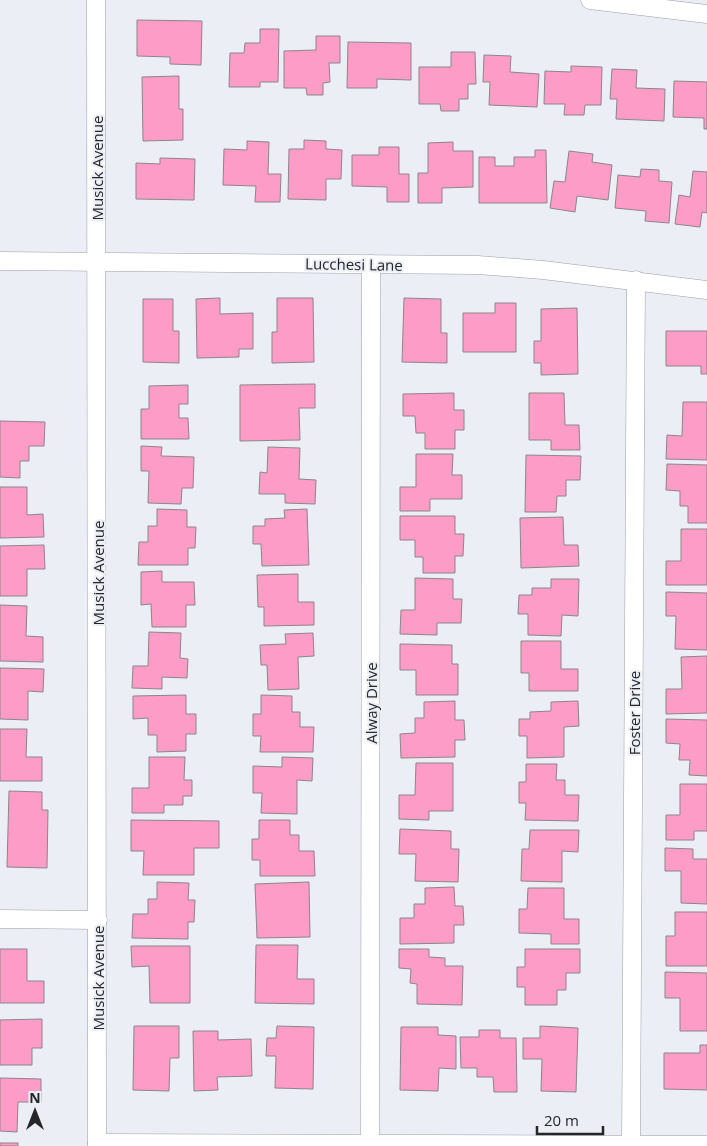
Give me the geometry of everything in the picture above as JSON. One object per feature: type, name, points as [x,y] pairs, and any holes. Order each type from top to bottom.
[{"type":"street","name":"Musick Avenue","points":[[96,0],[98,262],[97,1144]]},
{"type":"street","points":[[590,0],[707,14]]},
{"type":"street","name":"Lucchesi Lane","points":[[0,261],[478,265],[636,280],[707,290]]},
{"type":"street","name":"Alway Drive","points":[[370,1143],[371,264]]},
{"type":"street","name":"Foster Drive","points":[[631,1145],[636,280]]},
{"type":"street","points":[[0,919],[98,920]]},
{"type":"street","points":[[97,1144],[707,1145]]},
{"type":"building","points":[[137,20],[202,21],[201,65],[170,64],[170,57],[137,56]]},
{"type":"building","points":[[260,29],[279,29],[278,82],[260,82],[260,87],[229,87],[230,53],[244,53],[245,43],[260,43]]},
{"type":"building","points":[[316,36],[340,36],[340,63],[329,63],[330,82],[323,83],[323,95],[307,95],[306,88],[284,88],[284,51],[316,50]]},
{"type":"building","points":[[348,42],[411,43],[411,80],[377,79],[377,88],[347,88]]},
{"type":"building","points":[[451,52],[475,52],[476,84],[468,84],[468,99],[459,99],[459,111],[441,111],[440,104],[419,104],[419,67],[451,67]]},
{"type":"building","points":[[484,55],[511,56],[510,72],[539,74],[537,107],[489,105],[490,82],[483,82]]},
{"type":"building","points":[[571,66],[602,67],[601,105],[585,105],[584,115],[564,115],[565,104],[544,104],[545,71],[571,72]]},
{"type":"building","points":[[612,69],[637,70],[636,88],[665,89],[664,121],[616,119],[617,99],[610,99]]},
{"type":"building","points":[[179,76],[179,109],[183,109],[183,140],[143,141],[142,77]]},
{"type":"building","points":[[674,81],[707,82],[707,129],[704,129],[704,118],[673,117]]},
{"type":"building","points":[[304,140],[326,141],[326,149],[342,150],[341,179],[326,179],[326,200],[288,199],[289,149],[304,149]]},
{"type":"building","points":[[247,141],[269,142],[268,174],[281,174],[280,202],[255,202],[256,186],[223,185],[224,149],[247,150]]},
{"type":"building","points":[[453,142],[453,151],[473,151],[473,187],[442,188],[442,203],[418,203],[418,173],[428,173],[428,143]]},
{"type":"building","points":[[379,147],[399,147],[399,174],[409,174],[409,202],[387,202],[387,187],[352,186],[352,155],[379,155]]},
{"type":"building","points":[[535,150],[546,150],[547,203],[479,203],[479,157],[495,157],[495,166],[514,166],[514,157],[535,157]]},
{"type":"building","points":[[569,151],[593,154],[592,162],[612,165],[608,200],[577,196],[575,212],[550,208],[554,181],[565,182]]},
{"type":"building","points":[[160,158],[195,159],[194,200],[136,199],[136,163],[160,164]]},
{"type":"building","points":[[641,169],[659,170],[659,181],[672,182],[669,223],[645,221],[646,211],[615,208],[618,175],[640,177]]},
{"type":"building","points":[[693,171],[707,172],[707,213],[702,212],[700,227],[675,224],[679,195],[690,197]]},
{"type":"building","points":[[220,298],[220,314],[253,313],[253,349],[239,349],[239,357],[197,358],[196,299]]},
{"type":"building","points":[[277,298],[313,298],[314,362],[272,363],[272,332],[277,332]]},
{"type":"building","points":[[404,298],[441,299],[441,333],[447,333],[447,363],[402,362]]},
{"type":"building","points":[[143,299],[173,299],[173,331],[179,331],[179,363],[143,362]]},
{"type":"building","points":[[495,303],[516,303],[516,352],[463,352],[463,313],[495,313]]},
{"type":"building","points":[[577,308],[578,374],[541,375],[541,363],[534,363],[534,341],[541,341],[541,309]]},
{"type":"building","points":[[666,331],[707,331],[707,374],[701,374],[701,366],[666,366]]},
{"type":"building","points":[[315,384],[315,408],[299,408],[300,440],[240,441],[240,385]]},
{"type":"building","points":[[188,385],[188,404],[179,404],[179,418],[188,418],[189,439],[141,439],[141,409],[149,409],[149,386]]},
{"type":"building","points":[[454,393],[454,410],[464,410],[464,430],[455,430],[455,449],[425,449],[425,433],[416,433],[415,416],[403,416],[403,394]]},
{"type":"building","points":[[529,393],[564,393],[565,425],[579,425],[580,450],[551,450],[551,440],[529,440]]},
{"type":"building","points":[[683,402],[707,402],[707,460],[666,459],[667,435],[682,436]]},
{"type":"building","points":[[0,421],[45,422],[44,446],[29,446],[29,461],[20,461],[20,478],[0,477]]},
{"type":"building","points":[[141,446],[162,447],[161,456],[194,457],[193,488],[182,488],[181,504],[148,503],[149,471],[141,471]]},
{"type":"building","points":[[268,447],[300,448],[299,479],[316,480],[315,504],[285,503],[285,494],[259,494],[260,472],[267,473]]},
{"type":"building","points":[[416,454],[453,454],[452,475],[462,475],[462,499],[430,499],[430,511],[400,511],[400,487],[416,487]]},
{"type":"building","points":[[526,455],[581,456],[580,480],[566,480],[566,496],[557,496],[556,512],[525,512]]},
{"type":"building","points":[[667,464],[707,465],[707,523],[688,523],[688,506],[680,506],[680,491],[666,490]]},
{"type":"building","points":[[0,487],[27,487],[27,515],[43,514],[44,537],[0,538]]},
{"type":"building","points":[[157,509],[187,510],[187,527],[196,527],[195,548],[188,548],[188,565],[138,565],[139,542],[148,542],[148,526],[157,526]]},
{"type":"building","points":[[307,509],[309,565],[262,566],[261,544],[253,544],[253,526],[265,526],[265,519],[285,518],[284,510]]},
{"type":"building","points":[[400,516],[455,516],[455,534],[464,534],[463,556],[455,556],[455,573],[423,573],[423,557],[415,557],[415,540],[400,540]]},
{"type":"building","points":[[563,517],[564,545],[578,545],[579,566],[521,568],[520,518]]},
{"type":"building","points":[[681,529],[707,529],[707,585],[666,585],[666,561],[681,561]]},
{"type":"building","points":[[44,545],[45,569],[27,569],[27,596],[0,596],[0,546]]},
{"type":"building","points":[[162,571],[162,582],[194,582],[195,605],[186,605],[186,627],[152,627],[151,604],[141,605],[141,572]]},
{"type":"building","points":[[298,574],[298,602],[314,602],[314,625],[264,626],[264,607],[258,607],[257,575]]},
{"type":"building","points":[[415,578],[453,579],[453,599],[462,599],[461,623],[437,623],[437,635],[400,634],[401,610],[415,610]]},
{"type":"building","points":[[551,579],[579,579],[578,616],[562,615],[561,636],[528,635],[528,614],[518,614],[519,595],[532,595],[532,588],[551,588]]},
{"type":"building","points":[[666,592],[707,593],[707,650],[675,649],[676,616],[666,616]]},
{"type":"building","points":[[0,605],[27,606],[26,636],[43,637],[43,662],[0,661]]},
{"type":"building","points":[[149,632],[181,633],[180,658],[188,659],[187,678],[162,677],[162,689],[132,688],[133,666],[148,666]]},
{"type":"building","points":[[313,633],[314,656],[298,657],[299,689],[268,690],[267,665],[261,665],[260,645],[286,644],[285,634]]},
{"type":"building","points":[[521,641],[561,641],[561,669],[578,669],[578,691],[529,691],[529,673],[521,673]]},
{"type":"building","points":[[400,644],[452,645],[452,664],[458,664],[458,695],[416,695],[416,670],[400,670]]},
{"type":"building","points":[[707,656],[707,713],[666,714],[666,689],[682,689],[681,657]]},
{"type":"building","points":[[0,668],[44,669],[43,692],[28,691],[28,720],[0,719]]},
{"type":"building","points":[[186,695],[186,714],[196,714],[196,734],[186,734],[186,751],[157,752],[157,735],[148,735],[148,718],[133,719],[133,696]]},
{"type":"building","points":[[261,695],[292,696],[292,712],[300,712],[300,727],[314,727],[313,752],[260,752],[261,736],[253,736],[253,714],[261,714]]},
{"type":"building","points":[[455,701],[455,720],[464,720],[465,740],[455,740],[455,757],[401,758],[400,734],[415,733],[415,718],[424,718],[424,702]]},
{"type":"building","points":[[578,701],[579,726],[564,727],[564,757],[527,758],[527,736],[519,736],[519,719],[530,719],[530,712],[551,711],[551,702]]},
{"type":"building","points":[[666,719],[707,720],[707,776],[689,775],[690,760],[679,760],[680,744],[666,743]]},
{"type":"building","points":[[0,729],[27,729],[26,757],[42,757],[42,781],[0,781]]},
{"type":"building","points":[[149,757],[185,757],[184,780],[192,780],[192,796],[183,796],[183,805],[164,805],[164,813],[132,813],[132,788],[149,788]]},
{"type":"building","points":[[282,757],[313,758],[312,781],[297,780],[297,814],[261,813],[262,793],[253,793],[253,766],[282,767]]},
{"type":"building","points":[[416,763],[453,763],[453,811],[429,811],[429,820],[399,819],[399,795],[415,795]]},
{"type":"building","points":[[526,764],[557,764],[556,780],[565,780],[565,795],[579,795],[578,821],[525,820],[526,803],[519,803],[519,782],[526,782]]},
{"type":"building","points":[[680,784],[707,784],[707,831],[694,831],[694,840],[666,840],[666,815],[680,815]]},
{"type":"building","points":[[9,791],[42,792],[42,810],[48,810],[47,868],[7,867]]},
{"type":"building","points":[[131,820],[219,821],[219,848],[194,848],[194,875],[143,875],[144,851],[131,851]]},
{"type":"building","points":[[259,820],[290,820],[290,835],[299,835],[299,851],[314,851],[315,876],[260,876],[260,860],[252,860],[252,839],[259,839]]},
{"type":"building","points":[[400,829],[451,831],[451,849],[459,849],[458,882],[415,881],[416,854],[399,854]]},
{"type":"building","points":[[530,830],[579,830],[578,852],[562,851],[562,882],[521,881],[522,849],[529,849]]},
{"type":"building","points":[[665,848],[693,849],[693,859],[707,859],[707,904],[681,903],[681,871],[665,871]]},
{"type":"building","points":[[157,882],[189,883],[188,900],[195,900],[194,922],[188,922],[188,939],[132,938],[133,914],[148,914],[148,899],[157,899]]},
{"type":"building","points":[[309,882],[310,937],[257,938],[255,884]]},
{"type":"building","points":[[454,887],[455,906],[463,906],[464,925],[454,925],[454,943],[400,944],[400,918],[414,918],[414,904],[425,904],[425,888]]},
{"type":"building","points":[[528,888],[564,888],[564,919],[579,919],[579,944],[551,944],[551,934],[519,933],[519,909],[527,909]]},
{"type":"building","points":[[675,912],[707,912],[707,966],[666,966],[666,936],[675,936]]},
{"type":"building","points":[[256,945],[298,945],[297,979],[314,979],[314,1004],[255,1003]]},
{"type":"building","points":[[131,946],[190,946],[190,1003],[150,1003],[149,966],[132,967]]},
{"type":"building","points":[[0,949],[27,949],[27,981],[44,981],[44,1003],[0,1003]]},
{"type":"building","points":[[399,949],[429,949],[429,957],[445,958],[445,966],[463,966],[462,1005],[417,1004],[417,984],[410,983],[411,969],[399,968]]},
{"type":"building","points":[[525,949],[580,949],[580,973],[566,973],[566,990],[557,990],[557,1005],[525,1005],[525,987],[517,987],[517,967],[525,967]]},
{"type":"building","points":[[665,972],[707,973],[707,1031],[680,1031],[680,998],[665,998]]},
{"type":"building","points":[[42,1019],[42,1048],[32,1048],[32,1065],[0,1065],[0,1020]]},
{"type":"building","points":[[134,1026],[179,1026],[179,1058],[170,1058],[169,1091],[133,1090]]},
{"type":"building","points":[[277,1026],[314,1027],[313,1089],[275,1088],[276,1056],[266,1056],[267,1038],[276,1038]]},
{"type":"building","points":[[540,1026],[578,1028],[576,1092],[541,1091],[542,1059],[523,1059],[523,1038],[540,1038]]},
{"type":"building","points":[[401,1027],[438,1027],[438,1035],[456,1036],[456,1069],[439,1068],[438,1091],[400,1090]]},
{"type":"building","points":[[479,1030],[500,1030],[500,1038],[516,1038],[517,1092],[494,1092],[493,1077],[477,1077],[477,1068],[461,1068],[460,1037],[479,1037]]},
{"type":"building","points":[[193,1031],[218,1031],[218,1040],[251,1039],[252,1076],[217,1077],[218,1090],[194,1091]]},
{"type":"building","points":[[700,1045],[707,1045],[707,1090],[664,1089],[664,1053],[700,1053]]},
{"type":"building","points":[[0,1078],[41,1079],[41,1102],[18,1102],[17,1132],[0,1131]]},
{"type":"building","points":[[0,1143],[18,1143],[18,1146],[0,1146]]}]
